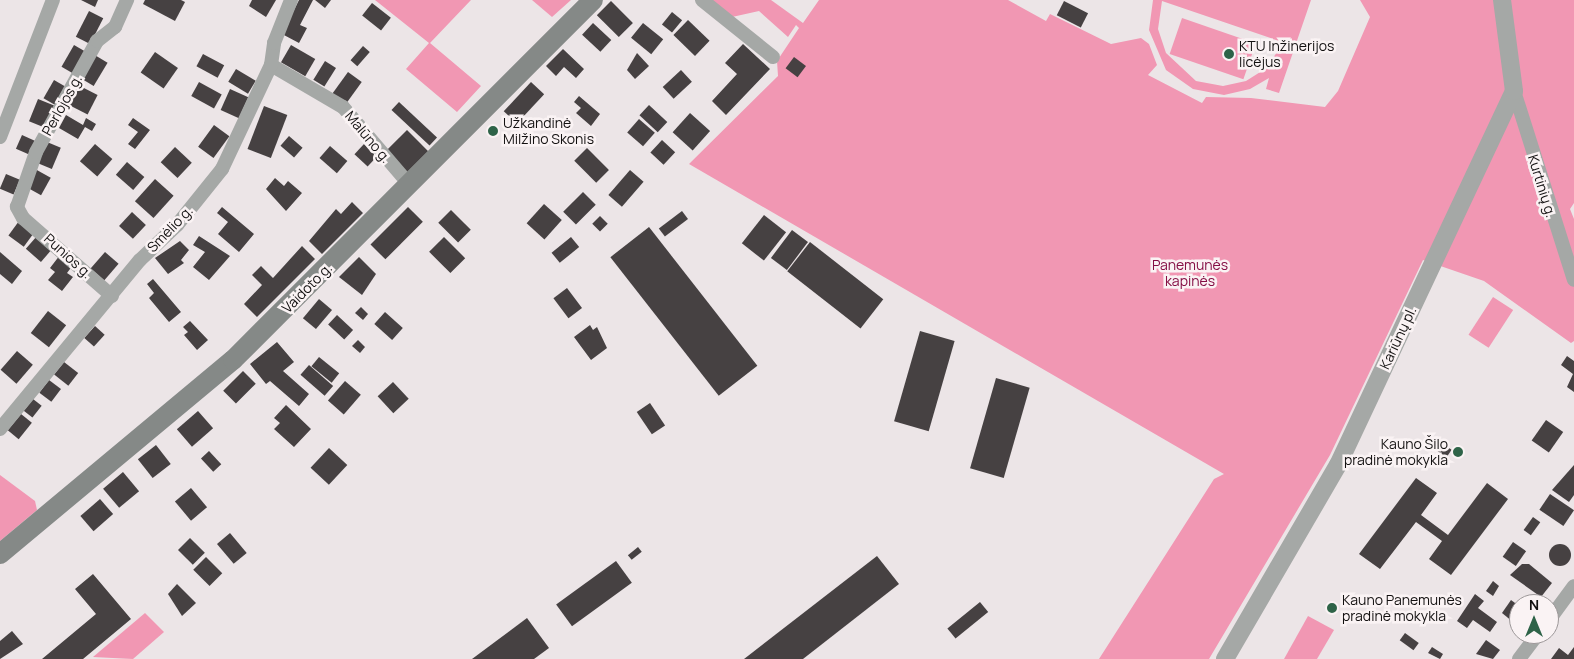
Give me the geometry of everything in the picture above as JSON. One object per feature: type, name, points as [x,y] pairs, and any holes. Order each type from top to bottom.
[{"type":"main road","name":"Vaidoto g.","points":[[0,554],[233,360],[594,0]]},
{"type":"street","points":[[0,137],[53,0]]},
{"type":"street","name":"Perlojos g.","points":[[23,218],[16,207],[36,152],[97,41],[115,27],[127,0]]},
{"type":"street","name":"Smėlio g.","points":[[0,429],[222,169],[271,65],[274,43],[291,0]]},
{"type":"street","points":[[702,0],[773,57]]},
{"type":"street","points":[[1502,0],[1514,91]]},
{"type":"street","name":"Malūno g.","points":[[271,65],[343,107],[409,184]]},
{"type":"street","name":"Kurtinių g.","points":[[1514,91],[1574,280]]},
{"type":"street","name":"Kariūnų pl.","points":[[1224,659],[1338,465],[1514,91]]},
{"type":"street","name":"Punios g.","points":[[23,218],[112,296]]},
{"type":"street","points":[[1559,606],[1574,586]]},
{"type":"street","points":[[1520,659],[1531,644]]},
{"type":"green space","points":[[375,0],[471,0],[430,43],[481,86],[457,112],[406,69],[429,43]]},
{"type":"green space","points":[[532,0],[571,0],[552,17]]},
{"type":"green space","name":"Panemunės kapinės","points":[[710,0],[771,0],[803,23],[819,0],[1008,0],[1046,21],[1050,14],[1111,44],[1141,38],[1149,44],[1157,65],[1148,75],[1202,103],[1206,97],[1251,98],[1325,107],[1338,91],[1370,17],[1360,0],[1574,0],[1574,203],[1570,209],[1574,219],[1574,341],[1571,343],[1484,281],[1423,260],[1330,455],[1209,659],[1099,659],[1214,479],[1224,474],[689,164],[778,76],[777,61],[799,28],[796,25],[788,37],[759,11],[732,17]]},
{"type":"green space","points":[[1153,0],[1311,0],[1279,93],[1266,89],[1269,78],[1250,89],[1224,95],[1193,89],[1166,70],[1149,30]],"holes":[[[1162,1],[1282,42],[1280,48],[1265,69],[1246,81],[1223,86],[1196,81],[1166,53],[1158,29]]]},
{"type":"green space","points":[[1182,18],[1256,43],[1243,79],[1170,54]]},
{"type":"green space","points":[[1493,297],[1513,310],[1489,348],[1468,335]]},
{"type":"green space","points":[[0,475],[35,501],[37,510],[0,541]]},
{"type":"green space","points":[[145,613],[164,632],[133,659],[93,657]]},
{"type":"green space","points":[[1308,616],[1334,630],[1317,659],[1284,659]]},
{"type":"building","points":[[81,0],[98,0],[95,7]]},
{"type":"building","points":[[145,0],[181,0],[185,2],[175,21],[143,4]]},
{"type":"building","points":[[252,0],[276,0],[266,17],[249,6]]},
{"type":"building","points":[[299,0],[313,0],[300,25],[307,28],[299,43],[282,34]]},
{"type":"building","points":[[315,0],[331,0],[325,8]]},
{"type":"building","points":[[611,1],[633,23],[619,37],[597,15]]},
{"type":"building","points":[[1064,1],[1088,13],[1081,28],[1057,15]]},
{"type":"building","points":[[372,3],[391,18],[381,30],[362,16]]},
{"type":"building","points":[[89,11],[103,18],[90,44],[76,37]]},
{"type":"building","points":[[672,12],[682,20],[672,33],[662,24]]},
{"type":"building","points":[[688,20],[710,41],[695,56],[673,35]]},
{"type":"building","points":[[593,23],[611,40],[600,52],[582,35]]},
{"type":"building","points":[[643,23],[663,39],[651,54],[631,38]]},
{"type":"building","points":[[743,44],[770,69],[726,115],[712,101],[737,74],[725,63]]},
{"type":"building","points":[[74,45],[86,52],[74,74],[62,67]]},
{"type":"building","points":[[291,45],[315,59],[305,76],[281,62]]},
{"type":"building","points":[[363,46],[370,52],[357,66],[351,60]]},
{"type":"building","points":[[563,49],[584,69],[576,78],[564,67],[556,76],[546,66]]},
{"type":"building","points":[[155,52],[178,68],[164,89],[141,72]]},
{"type":"building","points":[[637,53],[649,66],[635,79],[627,70]]},
{"type":"building","points":[[93,54],[108,63],[94,86],[79,77]]},
{"type":"building","points":[[203,54],[224,65],[218,78],[196,66]]},
{"type":"building","points":[[794,57],[806,66],[798,77],[786,68]]},
{"type":"building","points":[[325,61],[336,68],[324,87],[313,80]]},
{"type":"building","points":[[236,69],[256,81],[248,94],[228,82]]},
{"type":"building","points":[[681,70],[692,82],[674,99],[663,87]]},
{"type":"building","points":[[348,72],[362,82],[345,105],[332,95]]},
{"type":"building","points":[[54,80],[66,87],[56,105],[44,98]]},
{"type":"building","points":[[199,82],[222,95],[214,109],[191,96]]},
{"type":"building","points":[[531,82],[544,94],[517,124],[504,111]]},
{"type":"building","points":[[78,85],[98,95],[88,115],[68,105]]},
{"type":"building","points":[[230,89],[248,97],[239,118],[221,110]]},
{"type":"building","points":[[579,96],[600,114],[591,126],[576,113],[581,108],[574,102]]},
{"type":"building","points":[[38,99],[55,106],[46,128],[29,121]]},
{"type":"building","points":[[399,102],[437,137],[430,146],[391,110]]},
{"type":"building","points":[[649,105],[667,122],[658,132],[639,115]]},
{"type":"building","points":[[264,106],[287,115],[271,158],[248,149]]},
{"type":"building","points":[[690,113],[710,131],[693,150],[673,132]]},
{"type":"building","points":[[66,115],[83,125],[86,118],[96,124],[92,131],[85,127],[78,139],[59,128]]},
{"type":"building","points":[[133,118],[150,130],[135,149],[128,144],[138,132],[128,125]]},
{"type":"building","points":[[639,119],[655,133],[643,146],[627,133]]},
{"type":"building","points":[[214,125],[229,136],[214,158],[198,147]]},
{"type":"building","points":[[407,130],[428,151],[405,175],[384,153]]},
{"type":"building","points":[[22,135],[38,142],[31,156],[16,149]]},
{"type":"building","points":[[289,136],[303,148],[294,158],[280,146]]},
{"type":"building","points":[[662,140],[675,152],[664,165],[650,152]]},
{"type":"building","points":[[47,142],[61,148],[52,169],[38,163]]},
{"type":"building","points":[[95,144],[112,159],[97,176],[80,161]]},
{"type":"building","points":[[364,144],[377,156],[368,167],[354,154]]},
{"type":"building","points":[[330,146],[347,161],[337,173],[320,158]]},
{"type":"building","points":[[175,147],[192,163],[177,178],[161,162]]},
{"type":"building","points":[[587,148],[609,170],[596,183],[574,161]]},
{"type":"building","points":[[127,162],[144,177],[133,190],[116,175]]},
{"type":"building","points":[[35,169],[51,178],[41,195],[25,186]]},
{"type":"building","points":[[630,170],[644,182],[622,207],[608,195]]},
{"type":"building","points":[[6,174],[20,180],[14,195],[0,189]]},
{"type":"building","points":[[275,178],[284,186],[288,181],[302,193],[286,211],[266,189]]},
{"type":"building","points":[[155,179],[174,196],[154,218],[135,201]]},
{"type":"building","points":[[583,192],[596,205],[576,225],[563,212]]},
{"type":"building","points":[[352,202],[363,213],[322,254],[309,241],[336,209],[341,214]]},
{"type":"building","points":[[544,204],[562,220],[544,239],[527,223]]},
{"type":"building","points":[[222,207],[254,234],[239,252],[218,234],[228,222],[217,213]]},
{"type":"building","points":[[408,207],[423,222],[385,259],[371,244]]},
{"type":"building","points":[[451,210],[471,230],[458,243],[438,223]]},
{"type":"building","points":[[682,211],[688,219],[665,236],[659,228]]},
{"type":"building","points":[[132,212],[146,225],[133,239],[119,226]]},
{"type":"building","points":[[764,215],[786,232],[764,261],[742,243]]},
{"type":"building","points":[[600,216],[608,224],[600,232],[592,224]]},
{"type":"building","points":[[19,221],[34,232],[24,247],[8,236]]},
{"type":"building","points":[[649,227],[757,366],[719,396],[610,257]]},
{"type":"building","points":[[792,230],[808,242],[787,270],[771,258]]},
{"type":"building","points":[[37,236],[52,249],[41,262],[26,249]]},
{"type":"building","points":[[199,236],[230,256],[209,280],[193,267],[205,252],[193,245]]},
{"type":"building","points":[[444,237],[465,258],[450,273],[429,252]]},
{"type":"building","points":[[571,237],[579,247],[560,263],[552,253]]},
{"type":"building","points":[[180,241],[189,250],[181,260],[184,263],[168,274],[155,258]]},
{"type":"building","points":[[810,242],[883,299],[861,328],[787,271]]},
{"type":"building","points":[[302,246],[315,259],[257,317],[244,304],[262,285],[252,275],[261,266],[273,278]]},
{"type":"building","points":[[0,252],[22,271],[12,284],[0,274]]},
{"type":"building","points":[[105,252],[119,264],[104,280],[91,269]]},
{"type":"building","points":[[60,255],[73,265],[67,273],[73,277],[62,291],[48,280],[55,272],[50,268]]},
{"type":"building","points":[[359,257],[376,274],[362,295],[339,277]]},
{"type":"building","points":[[153,279],[181,312],[169,322],[149,298],[154,293],[147,284]]},
{"type":"building","points":[[567,288],[582,308],[568,318],[553,298]]},
{"type":"building","points":[[319,299],[332,310],[316,329],[303,318]]},
{"type":"building","points":[[361,307],[368,314],[363,320],[355,313]]},
{"type":"building","points":[[48,311],[66,325],[49,347],[31,333]]},
{"type":"building","points":[[385,312],[403,328],[392,340],[374,324]]},
{"type":"building","points":[[337,315],[353,330],[344,340],[328,325]]},
{"type":"building","points":[[190,321],[208,340],[197,350],[184,335],[188,332],[183,327]]},
{"type":"building","points":[[590,325],[593,330],[597,327],[607,348],[591,360],[574,337]]},
{"type":"building","points":[[95,326],[105,335],[94,347],[84,338]]},
{"type":"building","points":[[920,331],[955,341],[929,431],[894,421]]},
{"type":"building","points":[[358,340],[365,347],[360,353],[352,346]]},
{"type":"building","points":[[277,342],[294,362],[283,371],[309,394],[299,406],[270,381],[266,384],[250,364]]},
{"type":"building","points":[[17,351],[33,365],[16,384],[1,370]]},
{"type":"building","points":[[1567,356],[1574,361],[1574,392],[1567,387],[1573,374],[1561,365]]},
{"type":"building","points":[[319,357],[339,373],[332,383],[311,366]]},
{"type":"building","points":[[64,362],[78,373],[68,386],[54,375]]},
{"type":"building","points":[[309,365],[333,386],[325,396],[300,375]]},
{"type":"building","points":[[243,371],[256,384],[236,404],[223,391]]},
{"type":"building","points":[[996,378],[1030,388],[1004,478],[970,468]]},
{"type":"building","points":[[49,380],[61,389],[51,402],[39,393]]},
{"type":"building","points":[[345,381],[361,395],[344,414],[328,401]]},
{"type":"building","points":[[393,382],[409,399],[393,413],[378,396]]},
{"type":"building","points":[[33,399],[42,406],[32,418],[24,411]]},
{"type":"building","points":[[650,403],[665,425],[652,434],[637,412]]},
{"type":"building","points":[[286,405],[311,429],[294,447],[274,429],[280,423],[274,418]]},
{"type":"building","points":[[198,411],[213,428],[192,447],[177,429]]},
{"type":"building","points":[[21,414],[32,423],[19,439],[8,430]]},
{"type":"building","points":[[1546,420],[1563,432],[1549,453],[1532,440]]},
{"type":"building","points":[[1440,442],[1452,450],[1447,457],[1435,449]]},
{"type":"building","points":[[156,445],[171,464],[153,478],[138,459]]},
{"type":"building","points":[[329,448],[347,465],[329,485],[311,468]]},
{"type":"building","points":[[209,451],[221,464],[213,472],[201,459]]},
{"type":"building","points":[[1574,465],[1574,495],[1569,502],[1552,490]]},
{"type":"building","points":[[123,472],[139,491],[119,508],[103,489]]},
{"type":"building","points":[[1416,478],[1437,493],[1421,515],[1448,535],[1487,483],[1508,499],[1451,575],[1429,559],[1442,541],[1416,522],[1380,569],[1359,554]]},
{"type":"building","points":[[191,488],[207,507],[191,521],[175,501]]},
{"type":"building","points":[[1550,494],[1574,510],[1563,526],[1539,510]]},
{"type":"building","points":[[100,499],[113,514],[93,531],[80,516]]},
{"type":"building","points":[[1533,517],[1540,522],[1531,535],[1524,530]]},
{"type":"building","points":[[230,533],[247,553],[234,564],[217,544]]},
{"type":"building","points":[[190,538],[205,553],[193,565],[178,550]]},
{"type":"building","points":[[1513,542],[1526,551],[1516,566],[1503,557]]},
{"type":"building","points":[[1560,544],[1568,547],[1571,555],[1568,563],[1560,566],[1552,563],[1549,555],[1552,547]]},
{"type":"building","points":[[638,547],[642,552],[632,560],[628,555]]},
{"type":"building","points":[[877,556],[899,584],[803,659],[744,659]]},
{"type":"building","points":[[206,557],[222,573],[210,586],[193,570]]},
{"type":"building","points":[[616,561],[632,583],[572,626],[556,604]]},
{"type":"building","points":[[1522,564],[1529,564],[1552,583],[1543,594],[1537,594],[1510,575]]},
{"type":"building","points":[[93,574],[131,619],[83,659],[42,659],[96,614],[75,589]]},
{"type":"building","points":[[1493,581],[1499,586],[1493,596],[1486,591]]},
{"type":"building","points":[[177,584],[196,603],[182,616],[168,594]]},
{"type":"building","points":[[1475,594],[1484,601],[1478,608],[1497,622],[1490,632],[1473,620],[1467,628],[1457,621]]},
{"type":"building","points":[[980,602],[988,612],[956,639],[947,628]]},
{"type":"building","points":[[1509,603],[1509,619],[1502,613]]},
{"type":"building","points":[[527,618],[549,648],[534,659],[472,659]]},
{"type":"building","points":[[12,631],[23,644],[0,659],[0,641]]},
{"type":"building","points":[[1405,633],[1419,643],[1413,650],[1400,640]]},
{"type":"building","points":[[1486,640],[1500,650],[1493,659],[1476,654]]},
{"type":"building","points":[[1432,647],[1443,654],[1440,659],[1428,653]]},
{"type":"building","points":[[1574,647],[1574,659],[1551,659],[1559,648],[1568,655]]},
{"type":"place","name":"KTU Inžinerijos licėjus","points":[[1229,54]]},
{"type":"place","name":"Užkandinė Milžino Skonis","points":[[493,131]]},
{"type":"place","name":"Kauno Šilo pradinė mokykla","points":[[1458,452]]},
{"type":"place","name":"Kauno Panemunės pradinė mokykla","points":[[1332,608]]}]
